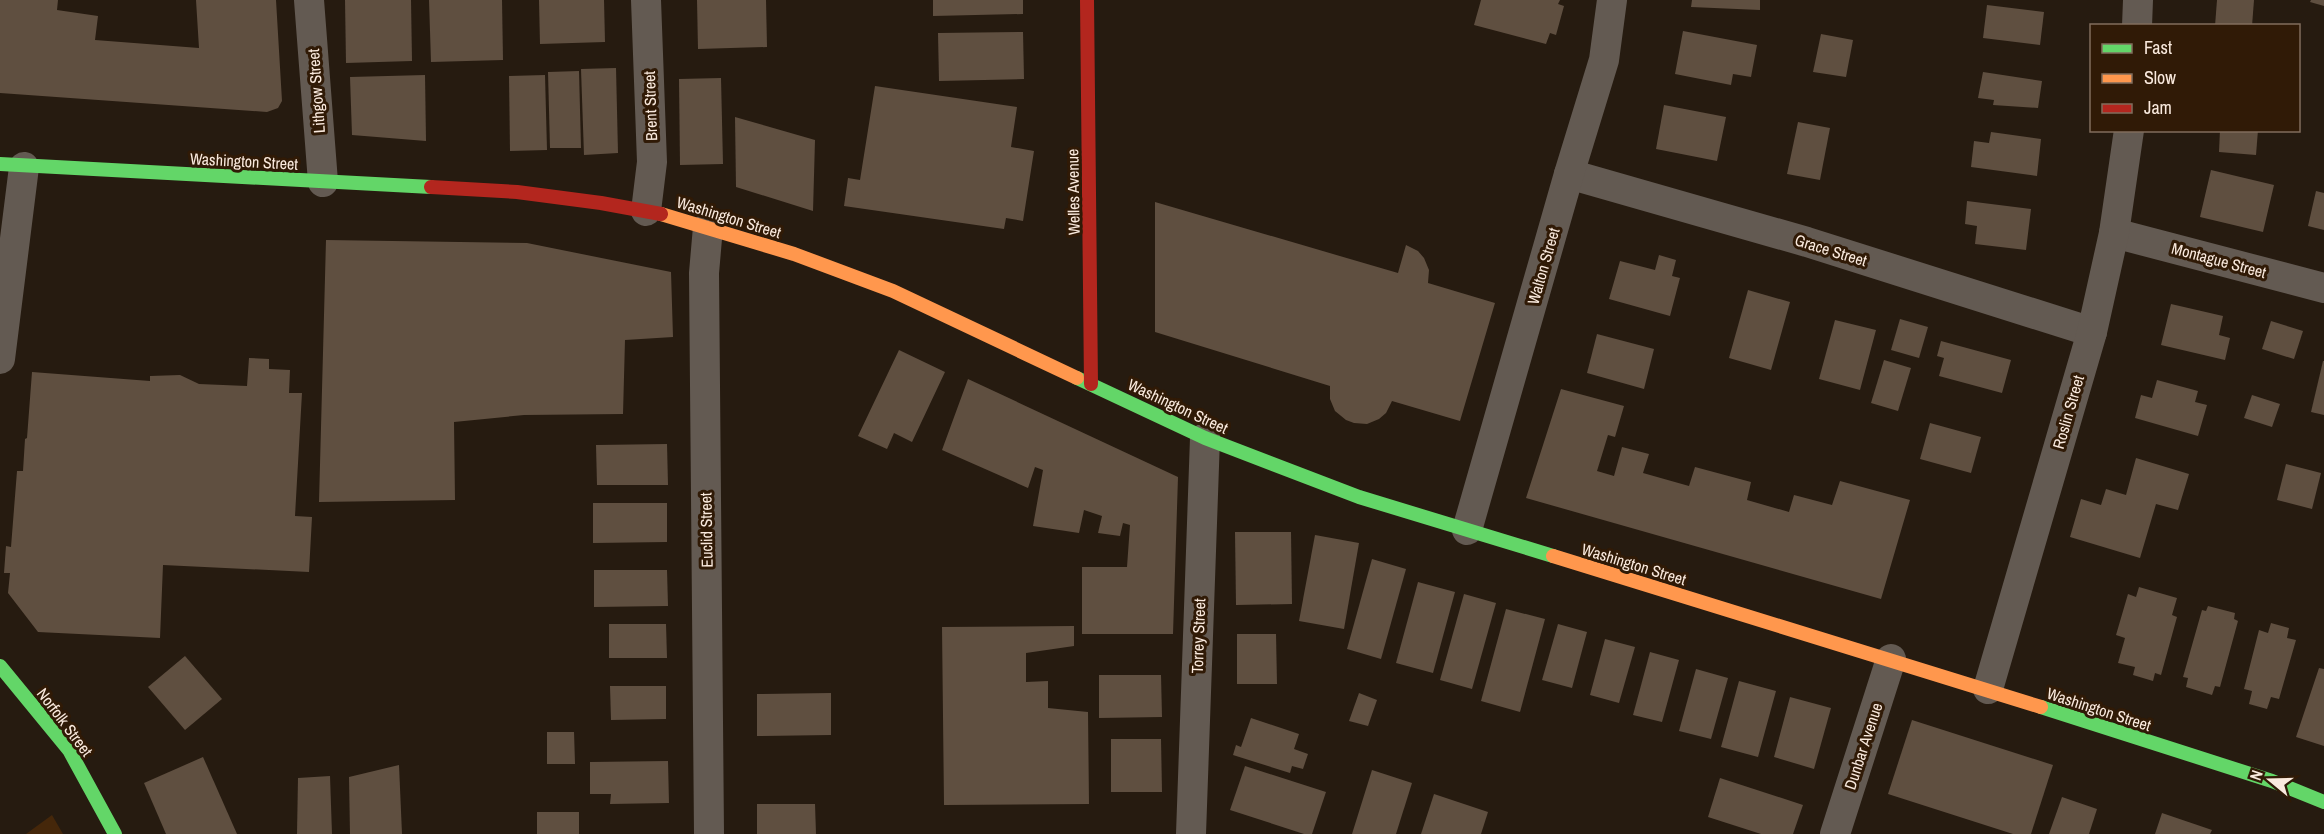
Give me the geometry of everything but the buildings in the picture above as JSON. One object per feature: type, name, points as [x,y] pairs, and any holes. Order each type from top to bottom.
[{"type":"main road","name":"Welles Avenue","points":[[1087,0],[1091,384]]},
{"type":"main road","name":"Washington Street","points":[[12,166],[517,192],[601,203],[675,217],[794,254],[893,291],[1205,438],[1359,497],[1892,659],[2272,781],[2324,802]]},
{"type":"main road","name":"Norfolk Street","points":[[0,666],[69,750],[115,834]]},
{"type":"street","name":"Lithgow Street","points":[[309,0],[322,182]]},
{"type":"street","name":"Brent Street","points":[[646,0],[652,162],[646,212]]},
{"type":"street","name":"Walton Street","points":[[1467,530],[1604,60],[1612,0]]},
{"type":"street","points":[[2137,24],[2138,0]]},
{"type":"street","name":"Roslin Street","points":[[1988,690],[2092,332],[2114,233],[2129,132]]},
{"type":"street","points":[[0,359],[12,166]]},
{"type":"street","name":"Grace Street","points":[[1569,174],[1807,242],[2092,332]]},
{"type":"street","name":"Euclid Street","points":[[708,227],[704,273],[709,834]]},
{"type":"street","name":"Montague Street","points":[[2114,233],[2324,288]]},
{"type":"street","name":"Torrey Street","points":[[1191,834],[1205,438]]},
{"type":"street","name":"Dunbar Avenue","points":[[1835,834],[1892,659]]},
{"type":"shaded area","points":[[52,815],[63,834],[26,834]]},
{"type":"traffic: fast","points":[[0,164],[431,187]]},
{"type":"traffic: fast","points":[[1077,378],[1205,438],[1359,497],[1553,556]]},
{"type":"traffic: fast","points":[[0,666],[69,750],[115,834]]},
{"type":"traffic: fast","points":[[2041,707],[2272,781],[2324,802]]},
{"type":"traffic: slow","points":[[661,214],[794,254],[893,291],[1077,378]]},
{"type":"traffic: slow","points":[[1553,556],[2041,707]]},
{"type":"traffic: jam","points":[[1087,0],[1091,384]]},
{"type":"traffic: jam","points":[[431,187],[517,192],[601,203],[661,214]]}]
